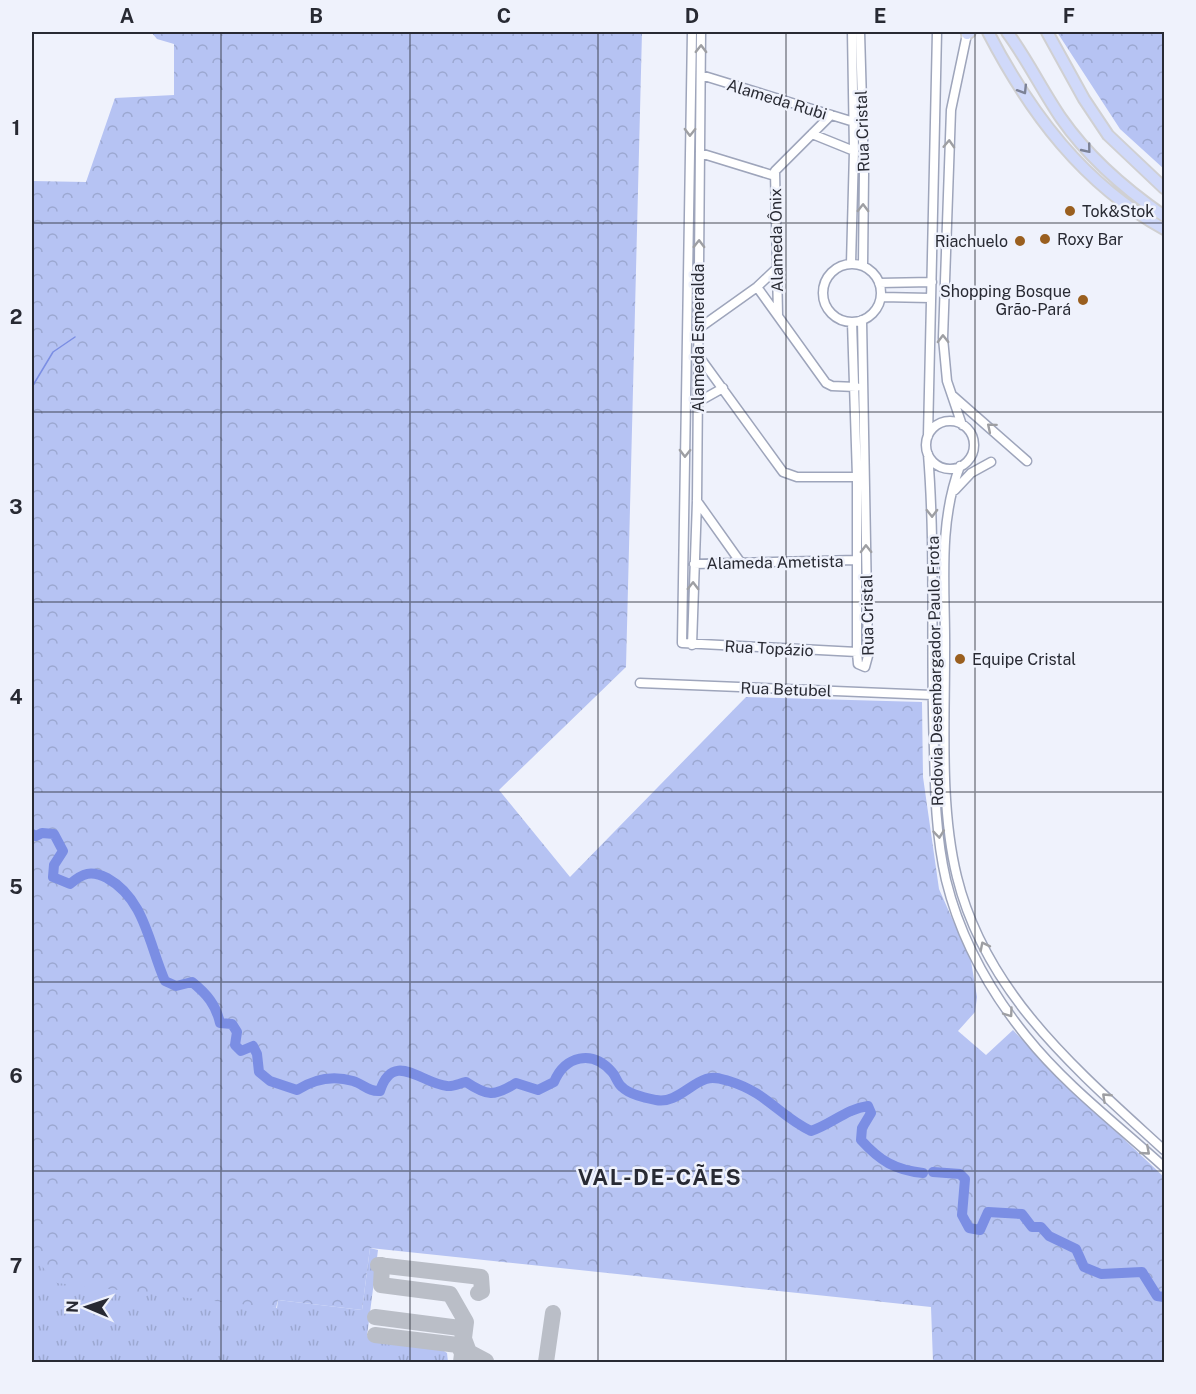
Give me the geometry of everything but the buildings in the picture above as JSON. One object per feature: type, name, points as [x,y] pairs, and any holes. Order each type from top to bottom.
[{"type":"main road","points":[[982,32],[990,36],[1047,128],[1071,157],[1119,202],[1164,229]]},
{"type":"main road","points":[[1007,32],[1062,119],[1096,160],[1134,195],[1164,216]]},
{"type":"main road","points":[[1048,33],[1084,99],[1108,135],[1164,188]]},
{"type":"street","name":"Alameda Esmeralda","points":[[682,644],[692,32]]},
{"type":"street","name":"Alameda Esmeralda","points":[[692,645],[697,501],[701,32]]},
{"type":"street","points":[[842,32],[855,33]]},
{"type":"street","points":[[937,32],[928,454],[942,467],[960,466],[968,460],[973,448],[972,436],[962,425],[945,370],[943,338],[951,110],[968,32]]},
{"type":"street","name":"Rua Cristal","points":[[855,33],[864,174],[862,266]]},
{"type":"street","name":"Rua Cristal","points":[[851,264],[857,73]]},
{"type":"street","name":"Alameda Rubi","points":[[701,75],[854,122]]},
{"type":"street","points":[[691,110],[700,112]]},
{"type":"street","name":"Alameda Ônix","points":[[778,315],[775,176],[777,167],[831,116]]},
{"type":"street","points":[[812,134],[854,151]]},
{"type":"street","points":[[700,153],[775,176]]},
{"type":"street","points":[[854,172],[864,174]]},
{"type":"street","points":[[689,191],[699,192]]},
{"type":"street","points":[[932,235],[936,231],[940,233],[940,246],[945,252]]},
{"type":"street","points":[[851,264],[862,266],[870,270],[879,283],[881,297],[875,311],[862,320],[852,322],[834,315],[824,298],[824,288],[833,271],[851,264]]},
{"type":"street","points":[[698,329],[757,287],[776,270]]},
{"type":"street","points":[[879,283],[932,282]]},
{"type":"street","name":"Alameda Ônix","points":[[757,287],[826,383],[832,386],[856,387]]},
{"type":"street","points":[[881,297],[931,298]]},
{"type":"street","points":[[687,314],[698,313]]},
{"type":"street","name":"Rua Cristal","points":[[852,322],[860,432],[867,666],[859,665],[857,652],[858,477],[860,432],[862,320]]},
{"type":"street","points":[[698,355],[783,472],[797,477],[858,477]]},
{"type":"street","points":[[698,402],[723,388]]},
{"type":"street","points":[[953,396],[1027,461]]},
{"type":"street","points":[[686,413],[698,413]]},
{"type":"street","points":[[928,436],[940,424],[951,421],[962,425]]},
{"type":"street","name":"Rodovia Desembargador Paulo Frota","points":[[928,454],[932,502],[932,695],[939,838],[946,879],[976,961],[1010,1015],[1058,1072],[1164,1167]]},
{"type":"street","points":[[951,495],[971,473],[991,462]]},
{"type":"street","name":"Rodovia Desembargador Paulo Frota","points":[[960,466],[946,517],[951,844],[957,878],[979,936],[1009,991],[1041,1034],[1164,1150]]},
{"type":"street","points":[[697,501],[741,563]]},
{"type":"street","points":[[683,550],[695,550]]},
{"type":"street","name":"Alameda Ametista","points":[[694,564],[857,560]]},
{"type":"street","points":[[857,606],[867,606]]},
{"type":"street","name":"Rua Topázio","points":[[682,644],[857,652]]},
{"type":"street","name":"Rua Betubel","points":[[640,683],[932,695]]},
{"type":"green space","points":[[151,32],[642,32],[626,667],[499,790],[570,877],[746,697],[922,702],[923,777],[939,889],[971,961],[977,997],[975,1012],[958,1031],[986,1055],[1013,1030],[1053,1072],[1164,1177],[1164,1362],[933,1362],[931,1307],[370,1248],[362,1310],[278,1300],[276,1308],[57,1283],[32,1255],[32,181],[86,182],[115,98],[174,95],[174,44],[157,39]]},
{"type":"green space","points":[[1057,32],[1164,32],[1164,169],[1120,129]]},
{"type":"green space","points":[[370,1248],[378,1250],[367,1336],[438,1347],[447,1353],[448,1362],[32,1362],[32,1255],[277,1308],[278,1300],[362,1310]]},
{"type":"waterway","points":[[32,387],[53,352],[75,337]]},
{"type":"waterway","points":[[32,834],[36,836],[42,833],[54,834],[63,851],[54,865],[53,877],[70,884],[79,877],[92,873],[107,878],[120,887],[138,910],[165,981],[176,986],[192,982],[202,991],[213,1005],[220,1023],[232,1024],[237,1032],[235,1045],[241,1051],[253,1046],[257,1054],[259,1072],[270,1081],[297,1090],[310,1083],[338,1078],[380,1091],[392,1072],[400,1071],[447,1086],[466,1082],[491,1093],[502,1091],[516,1083],[538,1090],[554,1082],[559,1073],[572,1061],[588,1058],[604,1065],[625,1090],[656,1100],[670,1099],[709,1078],[729,1081],[764,1098],[790,1119],[811,1131],[853,1110],[868,1106],[871,1113],[862,1128],[861,1140],[875,1154],[896,1167],[923,1173]]},
{"type":"waterway","points":[[933,1172],[960,1174],[965,1179],[962,1215],[969,1228],[980,1230],[988,1212],[1022,1214],[1032,1227],[1041,1227],[1049,1236],[1076,1249],[1084,1267],[1101,1274],[1142,1272],[1157,1296],[1164,1297]]},
{"type":"taxiway","points":[[378,1265],[481,1277],[482,1291],[478,1293]]},
{"type":"taxiway","points":[[382,1265],[381,1285],[450,1294],[466,1322],[461,1362]]},
{"type":"taxiway","points":[[546,1362],[553,1313]]},
{"type":"taxiway","points":[[375,1317],[460,1328],[469,1352],[486,1361]]},
{"type":"taxiway","points":[[375,1335],[458,1345],[462,1353]]},
{"type":"place","name":"Tok&Stok","points":[[1070,211]]},
{"type":"place","name":"Roxy Bar","points":[[1045,239]]},
{"type":"place","name":"Riachuelo","points":[[1020,241]]},
{"type":"place","name":"Shopping Bosque Grão-Pará","points":[[1083,300]]},
{"type":"place","name":"Equipe Cristal","points":[[960,659]]},
{"type":"district","name":"VAL-DE-CÃES","points":[[660,1177]]}]
